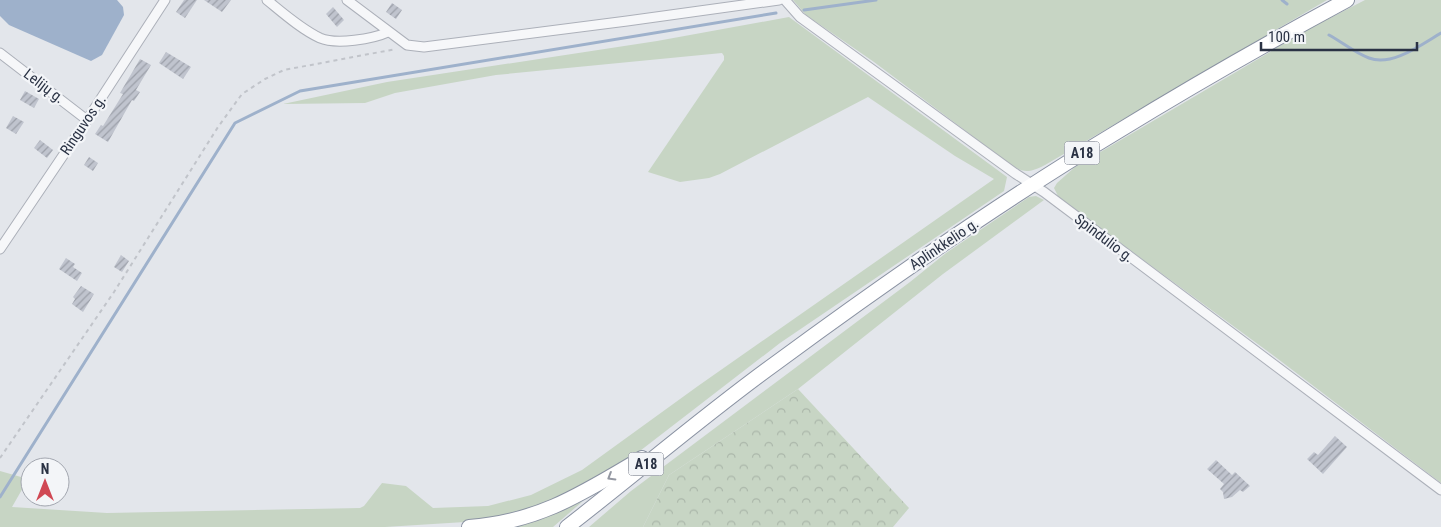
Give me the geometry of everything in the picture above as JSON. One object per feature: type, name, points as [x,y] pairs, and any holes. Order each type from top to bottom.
[{"type":"highway","name":"Aplinkkelio g.","points":[[567,527],[683,433],[774,364],[869,295],[1033,184],[1214,74],[1347,0]]},
{"type":"highway","points":[[469,527],[521,518],[569,501],[683,433]]},
{"type":"highway","points":[[581,527],[610,494]]},
{"type":"street","name":"Ringuvos g.","points":[[0,249],[3,238],[87,120],[163,0]]},
{"type":"street","points":[[267,0],[297,24],[322,39],[370,38],[388,32]]},
{"type":"street","points":[[347,0],[407,45],[424,47],[627,22],[779,0]]},
{"type":"street","name":"Spindulio g.","points":[[785,0],[800,17],[1016,174],[1033,184],[1441,490]]},
{"type":"street","name":"Lelijų g.","points":[[0,53],[87,120]]},
{"type":"path","points":[[0,458],[114,292],[218,127],[242,94],[265,79],[284,70],[370,55],[407,45]]},
{"type":"green space","points":[[793,0],[1327,0],[1045,165],[1034,170],[1025,171],[1007,162],[874,62],[806,15]]},
{"type":"green space","points":[[1365,0],[1441,0],[1441,483],[1278,359],[1059,198],[1054,188],[1075,167],[1307,30]]},
{"type":"green space","points":[[789,17],[1007,177],[1004,191],[780,343],[636,454],[589,484],[525,512],[481,521],[385,527],[0,527],[0,471],[20,477],[20,493],[12,507],[107,513],[360,508],[364,506],[382,483],[406,486],[433,508],[488,506],[531,495],[582,470],[698,386],[994,179],[955,156],[868,97],[709,178],[680,182],[648,172],[724,60],[722,53],[496,75],[395,93],[365,103],[283,104],[387,82],[657,41]]},
{"type":"green space","points":[[1036,196],[1044,200],[943,274],[798,389],[669,475],[643,527],[589,527],[631,491],[946,253],[1029,197]]},
{"type":"green space","points":[[798,389],[909,508],[893,527],[643,527],[669,475]]},
{"type":"green space","points":[[583,501],[553,527],[513,527],[542,519]]},
{"type":"water","points":[[0,0],[117,0],[123,7],[124,15],[102,55],[91,61],[9,25],[0,16]]},
{"type":"building","points":[[184,0],[197,0],[185,18],[176,12]]},
{"type":"building","points":[[204,0],[231,0],[222,12]]},
{"type":"building","points":[[392,3],[402,10],[396,19],[386,12]]},
{"type":"building","points":[[333,7],[344,20],[337,27],[326,14]]},
{"type":"building","points":[[166,52],[191,67],[183,79],[159,63]]},
{"type":"building","points":[[140,59],[151,65],[136,90],[140,92],[134,101],[132,100],[108,142],[95,134],[101,125],[103,126],[123,94],[120,93]]},
{"type":"building","points":[[25,91],[39,99],[34,108],[20,100]]},
{"type":"building","points":[[13,116],[24,122],[16,134],[6,128]]},
{"type":"building","points":[[40,140],[53,150],[47,158],[34,148]]},
{"type":"building","points":[[89,157],[98,163],[93,171],[84,165]]},
{"type":"building","points":[[121,255],[129,261],[122,272],[114,267]]},
{"type":"building","points":[[66,258],[75,264],[73,267],[82,273],[77,281],[59,269]]},
{"type":"building","points":[[81,286],[94,294],[83,312],[72,304],[75,299],[73,297]]},
{"type":"building","points":[[1335,436],[1347,447],[1323,474],[1307,459],[1314,452],[1318,455]]},
{"type":"building","points":[[1216,460],[1232,475],[1235,472],[1250,486],[1243,492],[1240,490],[1232,497],[1224,499],[1223,492],[1220,489],[1224,484],[1207,469]]},
{"type":"waterway","points":[[804,10],[876,0]]},
{"type":"waterway","points":[[1282,0],[1287,4]]},
{"type":"waterway","points":[[0,497],[235,123],[300,91],[776,13]]},
{"type":"waterway","points":[[1329,35],[1359,53],[1378,60],[1397,57],[1441,33]]}]
